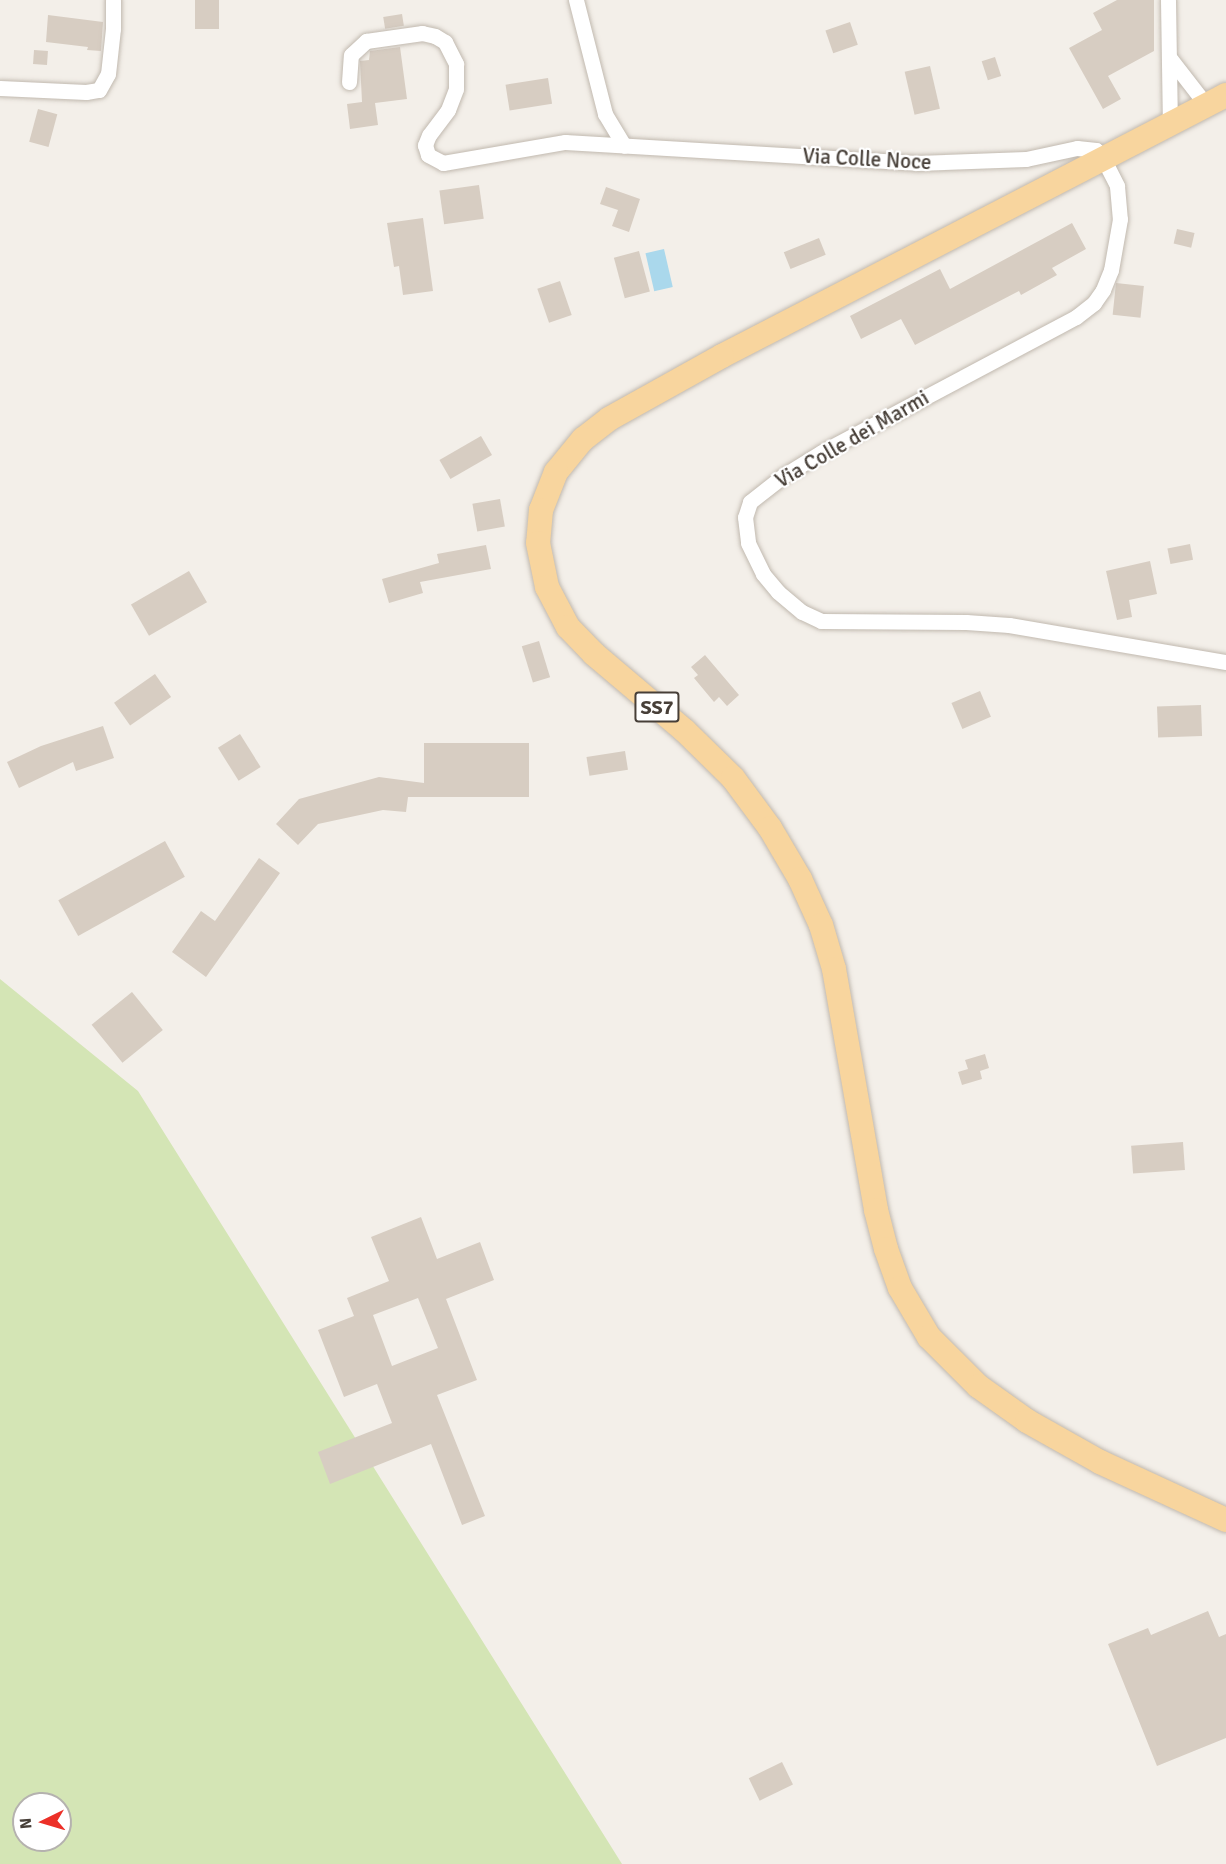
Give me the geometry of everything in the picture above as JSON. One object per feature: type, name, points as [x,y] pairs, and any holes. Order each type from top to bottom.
[{"type":"main road","name":"SS7","points":[[1217,100],[722,356],[609,419],[575,447],[552,480],[540,519],[539,551],[547,587],[568,627],[594,654],[685,731],[733,778],[770,828],[800,879],[824,934],[839,990],[884,1242],[896,1280],[923,1329],[960,1370],[1027,1421],[1100,1462],[1226,1520]]},
{"type":"street","points":[[0,88],[86,92],[99,90],[108,74],[113,28],[113,0]]},
{"type":"street","points":[[576,0],[605,114],[624,146]]},
{"type":"street","points":[[1168,0],[1170,126]]},
{"type":"street","name":"Via Colle Noce","points":[[349,82],[349,62],[354,50],[360,44],[405,33],[429,33],[439,38],[450,48],[457,73],[452,102],[426,140],[425,150],[432,159],[443,163],[565,142],[916,163],[1026,159],[1084,147],[1096,150],[1104,160]]},
{"type":"street","points":[[1169,57],[1217,100]]},
{"type":"street","name":"Via Colle dei Marmi","points":[[1104,160],[1116,186],[1120,219],[1111,270],[1103,290],[1094,303],[1076,317],[799,466],[750,502],[744,517],[746,535],[755,560],[772,586],[797,609],[821,621],[966,622],[1009,625],[1226,662]]},
{"type":"green space","points":[[0,979],[138,1091],[622,1864],[0,1864]]},
{"type":"water","points":[[664,249],[673,287],[654,291],[645,253]]},
{"type":"building","points":[[195,0],[219,0],[219,29],[195,29]]},
{"type":"building","points":[[1117,0],[1154,0],[1154,51],[1108,76],[1121,99],[1103,109],[1069,48],[1102,30],[1093,13]]},
{"type":"building","points":[[402,14],[404,26],[385,29],[383,17]]},
{"type":"building","points":[[48,15],[103,22],[101,51],[87,50],[88,47],[46,42]]},
{"type":"building","points":[[850,22],[858,45],[833,53],[825,30]]},
{"type":"building","points":[[400,47],[407,99],[375,103],[378,125],[350,129],[347,104],[362,102],[360,61],[369,60],[370,51]]},
{"type":"building","points":[[34,50],[48,51],[47,65],[33,64]]},
{"type":"building","points":[[995,57],[1001,76],[988,80],[982,61]]},
{"type":"building","points":[[930,66],[940,109],[915,115],[905,72]]},
{"type":"building","points":[[548,78],[552,104],[510,110],[506,85]]},
{"type":"building","points":[[38,109],[57,114],[49,147],[29,142]]},
{"type":"building","points":[[479,185],[484,219],[444,224],[439,191]]},
{"type":"building","points":[[606,187],[640,199],[629,232],[612,226],[618,210],[600,204]]},
{"type":"building","points":[[423,218],[433,291],[403,295],[399,266],[394,267],[387,223]]},
{"type":"building","points":[[1072,223],[1086,249],[1052,268],[1057,275],[1021,295],[1019,291],[915,345],[901,319],[861,339],[850,316],[940,269],[950,289]]},
{"type":"building","points":[[1177,229],[1195,233],[1191,248],[1174,244]]},
{"type":"building","points":[[819,238],[826,255],[791,269],[784,252]]},
{"type":"building","points":[[639,251],[650,292],[625,298],[614,258]]},
{"type":"building","points":[[560,281],[572,315],[549,323],[537,289]]},
{"type":"building","points":[[1116,283],[1144,286],[1141,318],[1113,315]]},
{"type":"building","points":[[481,436],[492,455],[450,479],[439,460]]},
{"type":"building","points":[[500,499],[505,527],[477,531],[472,504]]},
{"type":"building","points":[[1190,544],[1193,560],[1170,564],[1167,548]]},
{"type":"building","points":[[486,545],[491,569],[420,582],[423,593],[389,603],[382,579],[439,563],[437,554]]},
{"type":"building","points":[[1150,561],[1157,594],[1129,600],[1132,617],[1117,620],[1106,571]]},
{"type":"building","points":[[189,571],[207,602],[149,636],[131,604]]},
{"type":"building","points":[[539,641],[550,677],[533,683],[522,646]]},
{"type":"building","points":[[705,655],[739,695],[727,706],[719,697],[714,702],[694,678],[698,675],[691,667]]},
{"type":"building","points":[[155,674],[171,697],[130,726],[114,703]]},
{"type":"building","points":[[980,691],[991,717],[962,729],[951,703]]},
{"type":"building","points":[[1201,705],[1202,736],[1158,738],[1157,707]]},
{"type":"building","points":[[103,726],[114,758],[76,771],[73,762],[19,788],[7,762],[41,746]]},
{"type":"building","points":[[240,734],[261,767],[239,781],[218,748]]},
{"type":"building","points":[[424,743],[529,743],[529,797],[408,797],[406,812],[383,810],[318,824],[298,845],[276,824],[299,799],[379,777],[424,783]]},
{"type":"building","points":[[625,751],[628,770],[589,776],[586,757]]},
{"type":"building","points":[[165,841],[185,877],[78,936],[58,900]]},
{"type":"building","points":[[259,858],[280,873],[206,977],[172,952],[201,911],[215,921]]},
{"type":"building","points":[[132,992],[163,1030],[122,1063],[92,1025]]},
{"type":"building","points":[[985,1054],[989,1068],[980,1071],[982,1079],[962,1085],[958,1072],[968,1069],[965,1060]]},
{"type":"building","points":[[1183,1142],[1185,1170],[1133,1174],[1131,1146]]},
{"type":"building","points":[[421,1217],[437,1259],[480,1242],[494,1280],[446,1299],[477,1380],[437,1395],[485,1516],[462,1525],[431,1444],[330,1484],[318,1452],[392,1423],[377,1384],[344,1397],[318,1330],[354,1316],[347,1298],[389,1281],[371,1237]],"holes":[[[418,1298],[438,1348],[392,1366],[373,1315]]]},
{"type":"building","points":[[1208,1611],[1219,1637],[1226,1634],[1226,1738],[1157,1766],[1108,1644],[1148,1628],[1151,1635]]},
{"type":"building","points":[[782,1762],[793,1784],[760,1801],[749,1778]]}]
